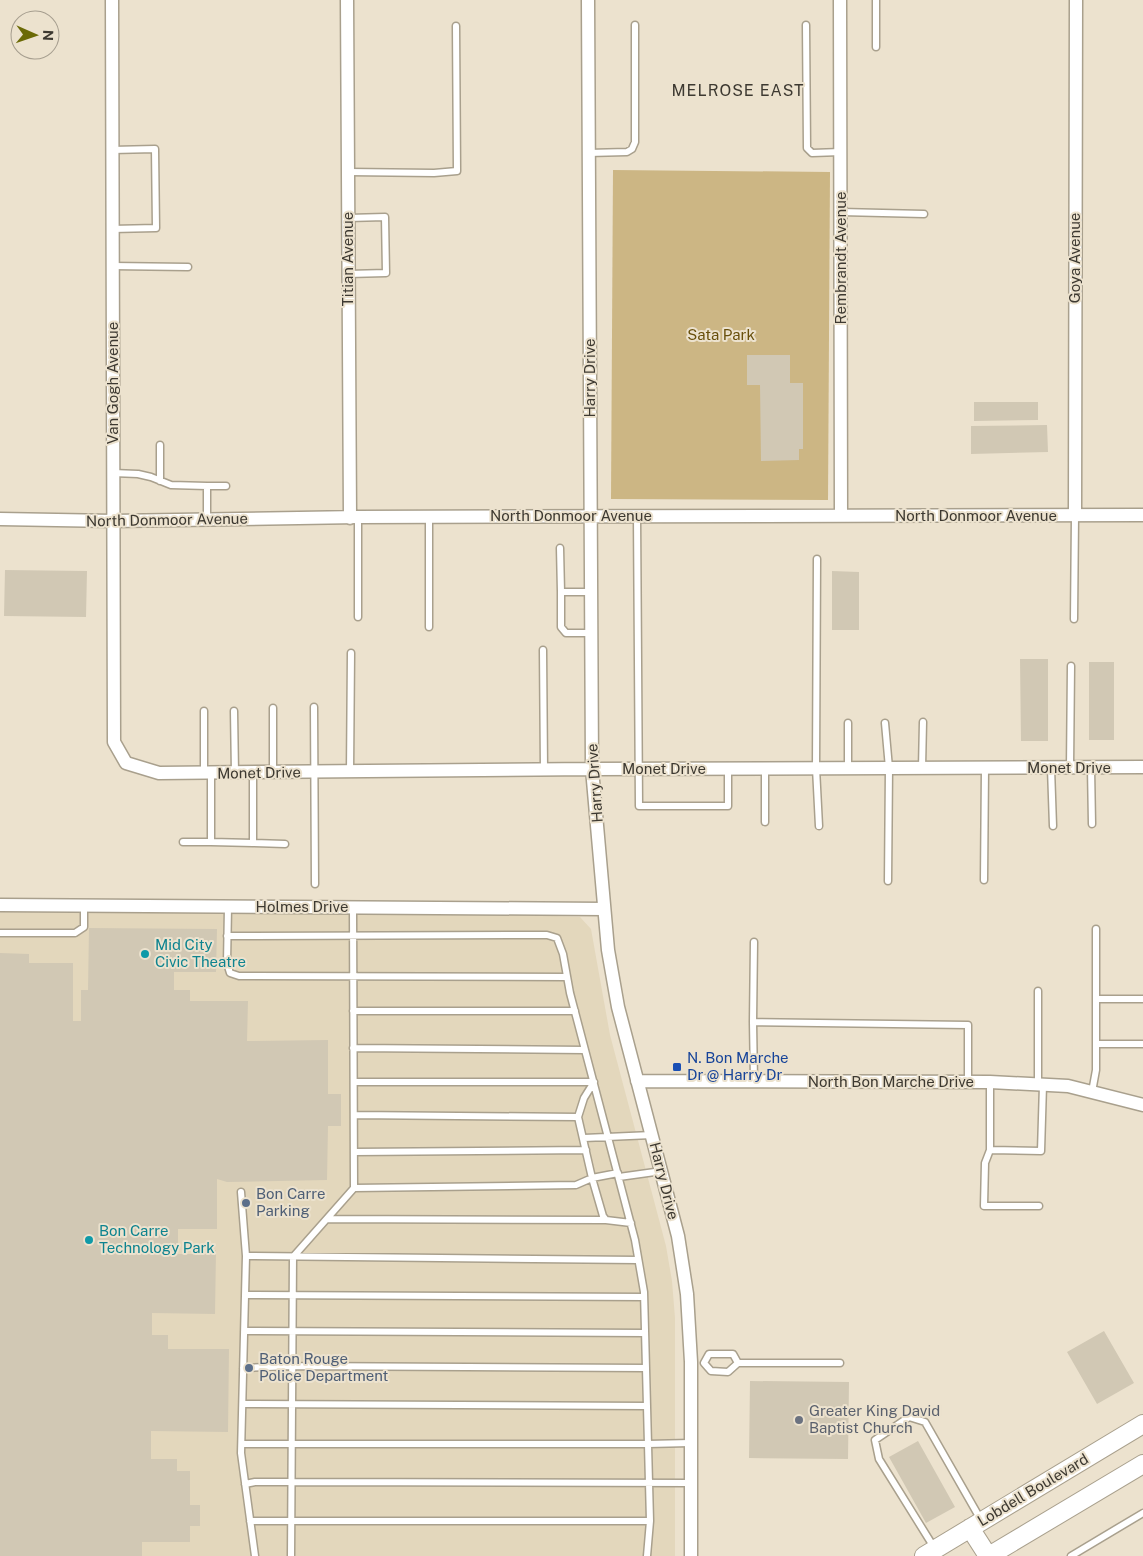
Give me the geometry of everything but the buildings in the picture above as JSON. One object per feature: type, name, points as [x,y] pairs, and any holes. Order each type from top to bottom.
[{"type":"main road","name":"Lobdell Boulevard","points":[[930,1553],[1143,1424]]},
{"type":"main road","points":[[976,1524],[989,1556],[1143,1464]]},
{"type":"street","name":"Van Gogh Avenue","points":[[112,0],[114,742],[126,763]]},
{"type":"street","name":"Titian Avenue","points":[[347,0],[348,274],[354,517]]},
{"type":"street","name":"Harry Drive","points":[[588,0],[592,769],[608,950],[618,1007],[678,1236],[697,1363],[690,1443],[691,1556]]},
{"type":"street","name":"Rembrandt Avenue","points":[[840,0],[841,515]]},
{"type":"street","name":"Goya Avenue","points":[[1075,516],[1076,0]]},
{"type":"street","name":"North Donmoor Avenue","points":[[0,519],[113,521],[354,517],[1143,515]]},
{"type":"street","name":"Monet Drive","points":[[126,763],[159,774],[592,769],[1143,767]]},
{"type":"street","name":"Holmes Drive","points":[[0,905],[604,909]]},
{"type":"street","name":"North Bon Marche Drive","points":[[637,1081],[990,1082],[1068,1086],[1143,1105]]},
{"type":"lane","points":[[876,0],[876,47]]},
{"type":"lane","points":[[588,153],[627,152],[632,149],[635,142],[635,25]]},
{"type":"lane","points":[[806,25],[807,148],[812,153],[841,152]]},
{"type":"lane","points":[[348,172],[434,173],[457,171],[456,26]]},
{"type":"lane","points":[[112,150],[155,149],[156,228],[112,229]]},
{"type":"lane","points":[[841,212],[924,214]]},
{"type":"lane","points":[[348,218],[385,217],[386,273],[348,274]]},
{"type":"lane","points":[[112,266],[188,267]]},
{"type":"lane","points":[[160,444],[160,481]]},
{"type":"lane","points":[[113,473],[138,474],[171,485],[226,486]]},
{"type":"lane","points":[[206,486],[207,520]]},
{"type":"lane","points":[[637,516],[639,806],[728,806],[728,769]]},
{"type":"lane","points":[[1074,619],[1075,516]]},
{"type":"lane","points":[[354,517],[358,617]]},
{"type":"lane","points":[[429,517],[429,627]]},
{"type":"lane","points":[[560,548],[561,627],[566,632],[591,633]]},
{"type":"lane","points":[[817,559],[816,768],[819,826]]},
{"type":"lane","points":[[561,592],[591,592]]},
{"type":"lane","points":[[543,650],[544,770]]},
{"type":"lane","points":[[350,772],[351,654]]},
{"type":"lane","points":[[1070,768],[1071,666]]},
{"type":"lane","points":[[273,708],[273,772]]},
{"type":"lane","points":[[314,708],[315,884]]},
{"type":"lane","points":[[204,711],[211,842]]},
{"type":"lane","points":[[234,711],[234,773]]},
{"type":"lane","points":[[922,768],[924,722]]},
{"type":"lane","points":[[848,723],[848,768]]},
{"type":"lane","points":[[885,723],[890,768],[888,882]]},
{"type":"lane","points":[[765,768],[766,822]]},
{"type":"lane","points":[[984,880],[985,768]]},
{"type":"lane","points":[[1051,768],[1053,826]]},
{"type":"lane","points":[[1091,768],[1092,824]]},
{"type":"lane","points":[[253,843],[254,772]]},
{"type":"lane","points":[[183,842],[285,844]]},
{"type":"lane","points":[[0,933],[75,933],[84,927],[84,906]]},
{"type":"lane","points":[[228,907],[227,963],[230,973],[239,976],[567,977]]},
{"type":"lane","points":[[291,1556],[293,1257],[354,1188],[353,908]]},
{"type":"lane","points":[[1092,1092],[1096,1070],[1096,929]]},
{"type":"lane","points":[[227,936],[547,935],[557,938],[563,954],[575,1011],[631,1223],[644,1297],[650,1522],[647,1556]]},
{"type":"lane","points":[[754,942],[754,1081]]},
{"type":"lane","points":[[990,1150],[1041,1151],[1038,991]]},
{"type":"lane","points":[[1096,999],[1143,999]]},
{"type":"lane","points":[[353,1011],[575,1011]]},
{"type":"lane","points":[[753,1022],[968,1025],[968,1082]]},
{"type":"lane","points":[[1096,1044],[1143,1044]]},
{"type":"lane","points":[[354,1048],[585,1050]]},
{"type":"lane","points":[[354,1082],[594,1082]]},
{"type":"lane","points":[[594,1082],[584,1098],[578,1117],[592,1178],[603,1216],[606,1220]]},
{"type":"lane","points":[[990,1082],[990,1150],[985,1164],[984,1206],[1039,1206]]},
{"type":"lane","points":[[354,1115],[578,1117]]},
{"type":"lane","points":[[584,1138],[652,1135]]},
{"type":"lane","points":[[354,1152],[586,1150]]},
{"type":"lane","points":[[354,1188],[576,1185],[592,1178],[662,1171]]},
{"type":"lane","points":[[241,1192],[246,1256],[242,1444],[245,1484],[255,1556]]},
{"type":"lane","points":[[327,1219],[606,1220],[631,1223]]},
{"type":"lane","points":[[246,1256],[638,1260]]},
{"type":"lane","points":[[245,1295],[644,1297]]},
{"type":"lane","points":[[244,1332],[645,1332]]},
{"type":"lane","points":[[738,1363],[733,1354],[709,1354],[697,1363],[711,1371],[728,1372],[738,1363],[840,1363]]},
{"type":"lane","points":[[243,1368],[292,1366],[646,1368]]},
{"type":"lane","points":[[242,1404],[647,1406]]},
{"type":"lane","points":[[930,1553],[879,1459],[875,1440],[909,1418],[925,1422],[976,1524]]},
{"type":"lane","points":[[242,1444],[690,1443]]},
{"type":"lane","points":[[245,1484],[291,1482],[691,1483]]},
{"type":"lane","points":[[1070,1556],[1143,1514]]},
{"type":"lane","points":[[250,1521],[650,1522]]},
{"type":"shaded area","points":[[0,905],[353,908],[580,917],[591,929],[610,1035],[666,1246],[672,1281],[675,1318],[675,1556],[0,1556]]},
{"type":"green space","name":"Sata Park","points":[[613,170],[830,172],[828,500],[611,499]]},
{"type":"place","name":"Mid City Civic Theatre","points":[[145,954]]},
{"type":"place","name":"N. Bon Marche Dr @ Harry Dr","points":[[677,1067]]},
{"type":"place","name":"Bon Carre Parking","points":[[246,1203]]},
{"type":"place","name":"Bon Carre Technology Park","points":[[89,1240]]},
{"type":"place","name":"Baton Rouge Police Department","points":[[249,1368]]},
{"type":"place","name":"Greater King David Baptist Church","points":[[799,1420]]},
{"type":"district","name":"MELROSE EAST","points":[[738,90]]}]
